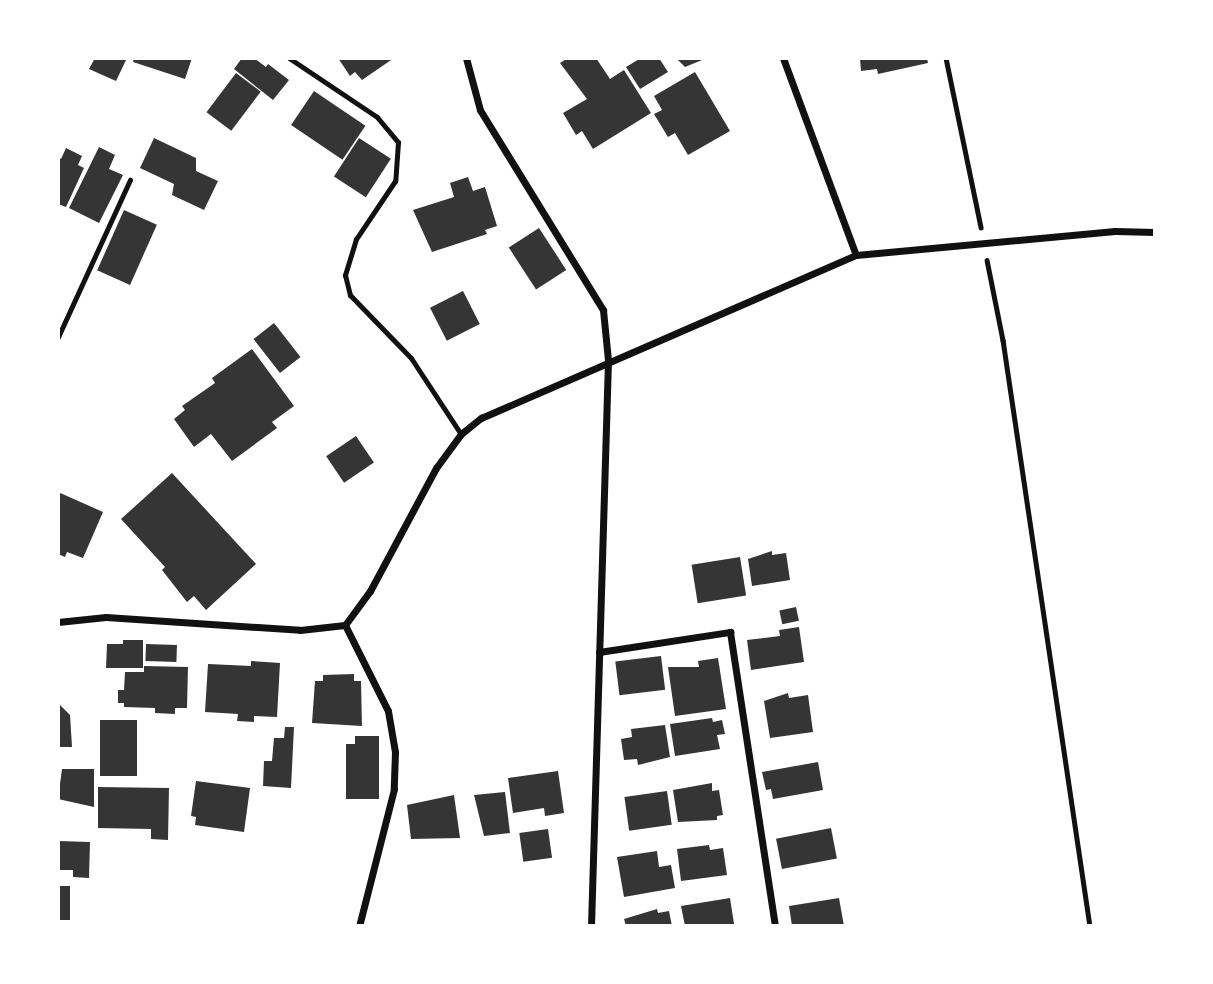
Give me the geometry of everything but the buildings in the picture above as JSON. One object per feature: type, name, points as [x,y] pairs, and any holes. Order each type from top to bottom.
[{"type":"street","points":[[466,58],[480,110],[603,310],[608,360],[591,926]]},
{"type":"street","points":[[783,58],[856,255]]},
{"type":"street","points":[[58,622],[106,617],[300,630],[345,625],[370,591],[436,468],[461,434],[481,418],[608,360],[856,255],[984,243],[1155,232]]},
{"type":"street","points":[[345,625],[388,711],[395,752],[394,789],[359,926]]},
{"type":"street","points":[[599,652],[730,632],[775,926]]},
{"type":"lane","points":[[289,58],[377,117],[398,142],[395,181],[356,239],[345,275],[350,295],[411,358],[461,434]]},
{"type":"lane","points":[[58,337],[130,180]]},
{"type":"path","points":[[946,58],[1005,353],[1090,926]]}]
